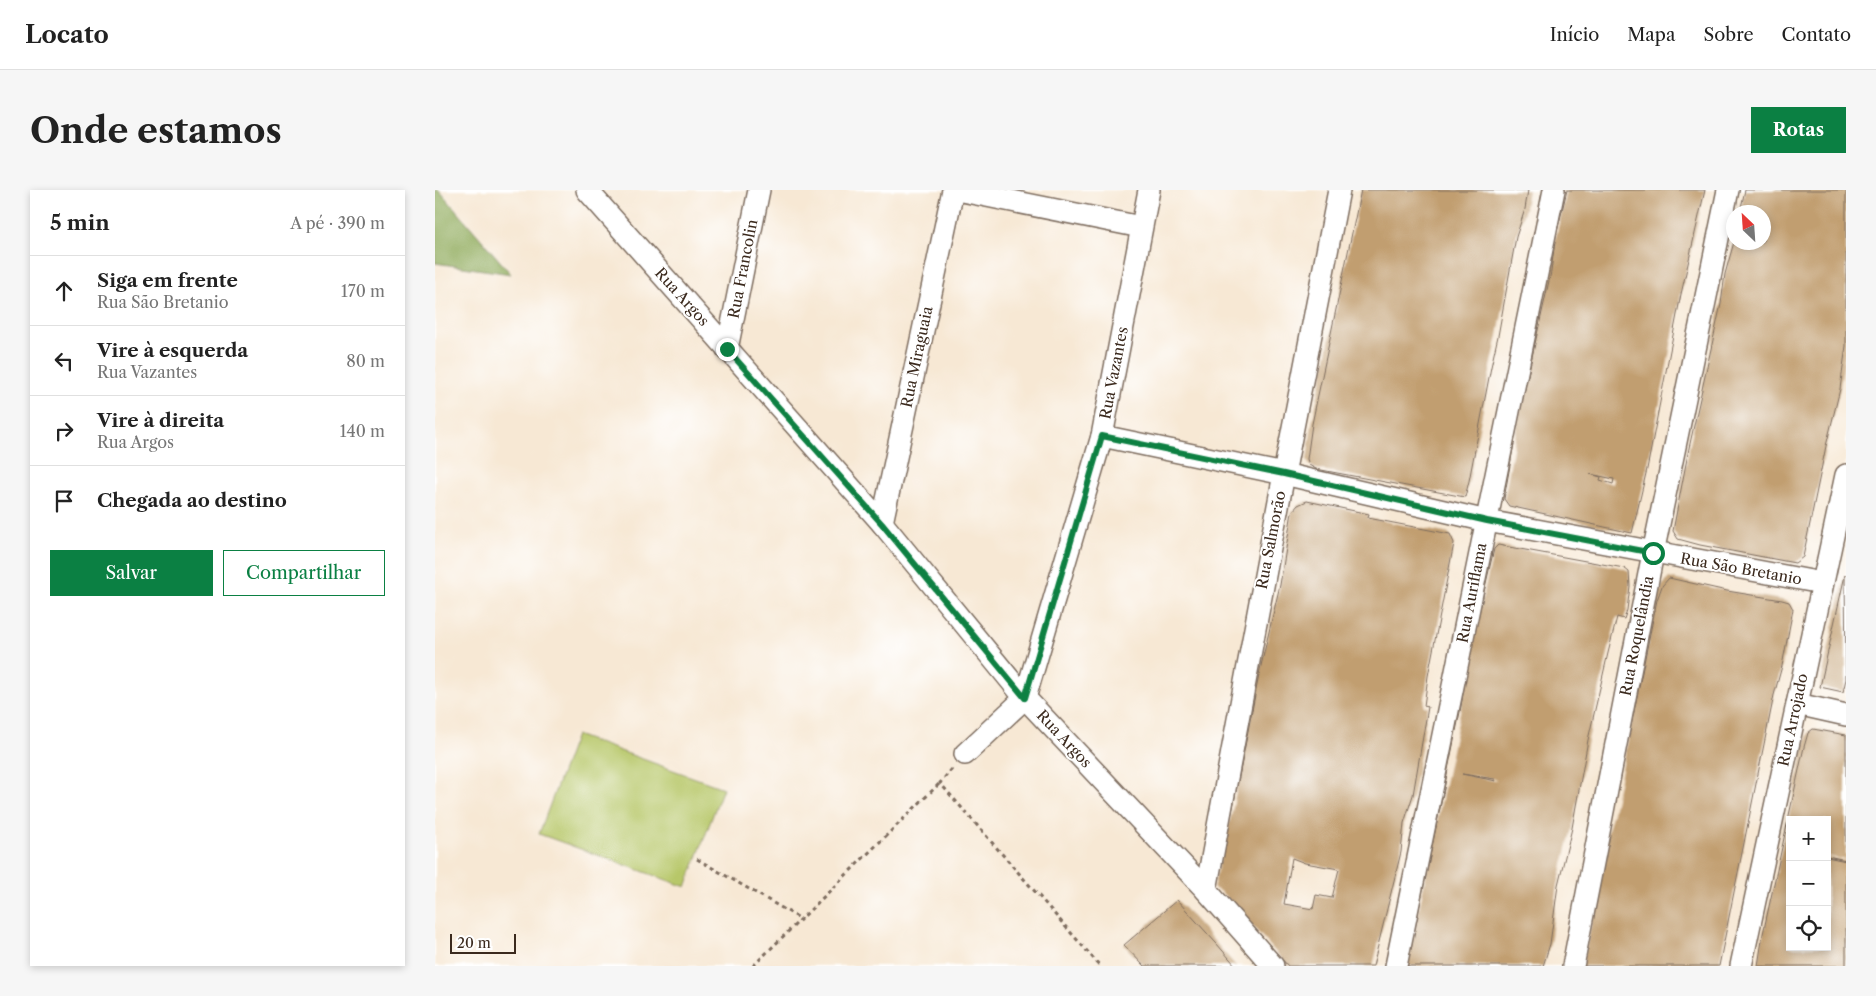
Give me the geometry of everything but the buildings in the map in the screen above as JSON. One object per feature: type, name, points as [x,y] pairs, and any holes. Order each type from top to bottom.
[{"type":"street","name":"Rua Argos","points":[[587,190],[882,524],[1025,698],[1206,890],[1273,966]]},
{"type":"street","name":"Rua Francolin","points":[[727,349],[759,190]]},
{"type":"street","name":"Rua Miraguaia","points":[[882,524],[953,190]]},
{"type":"street","points":[[957,190],[1141,227]]},
{"type":"street","name":"Rua Vazantes","points":[[1025,698],[1102,436],[1149,190]]},
{"type":"street","name":"Rua Salmorão","points":[[1206,890],[1339,190]]},
{"type":"street","name":"Rua Auriflama","points":[[1396,966],[1553,190]]},
{"type":"street","name":"Rua Roquelândia","points":[[1573,966],[1653,553],[1728,190]]},
{"type":"street","name":"Rua São Bretanio","points":[[1102,436],[1284,474],[1487,521],[1822,583]]},
{"type":"street","name":"Rua Arrojado","points":[[1741,966],[1846,474]]},
{"type":"street","points":[[965,754],[1025,698]]},
{"type":"street","points":[[1797,704],[1846,715]]},
{"type":"path","points":[[753,966],[940,783],[965,754]]},
{"type":"path","points":[[940,783],[1100,966]]},
{"type":"path","points":[[697,859],[801,919]]},
{"type":"green space","points":[[435,190],[439,190],[511,274],[435,263]]},
{"type":"green space","points":[[576,735],[723,788],[686,887],[539,834]]},
{"type":"route","points":[[727,349],[882,524],[1025,698],[1102,436],[1284,474],[1487,521],[1653,553]]}]
